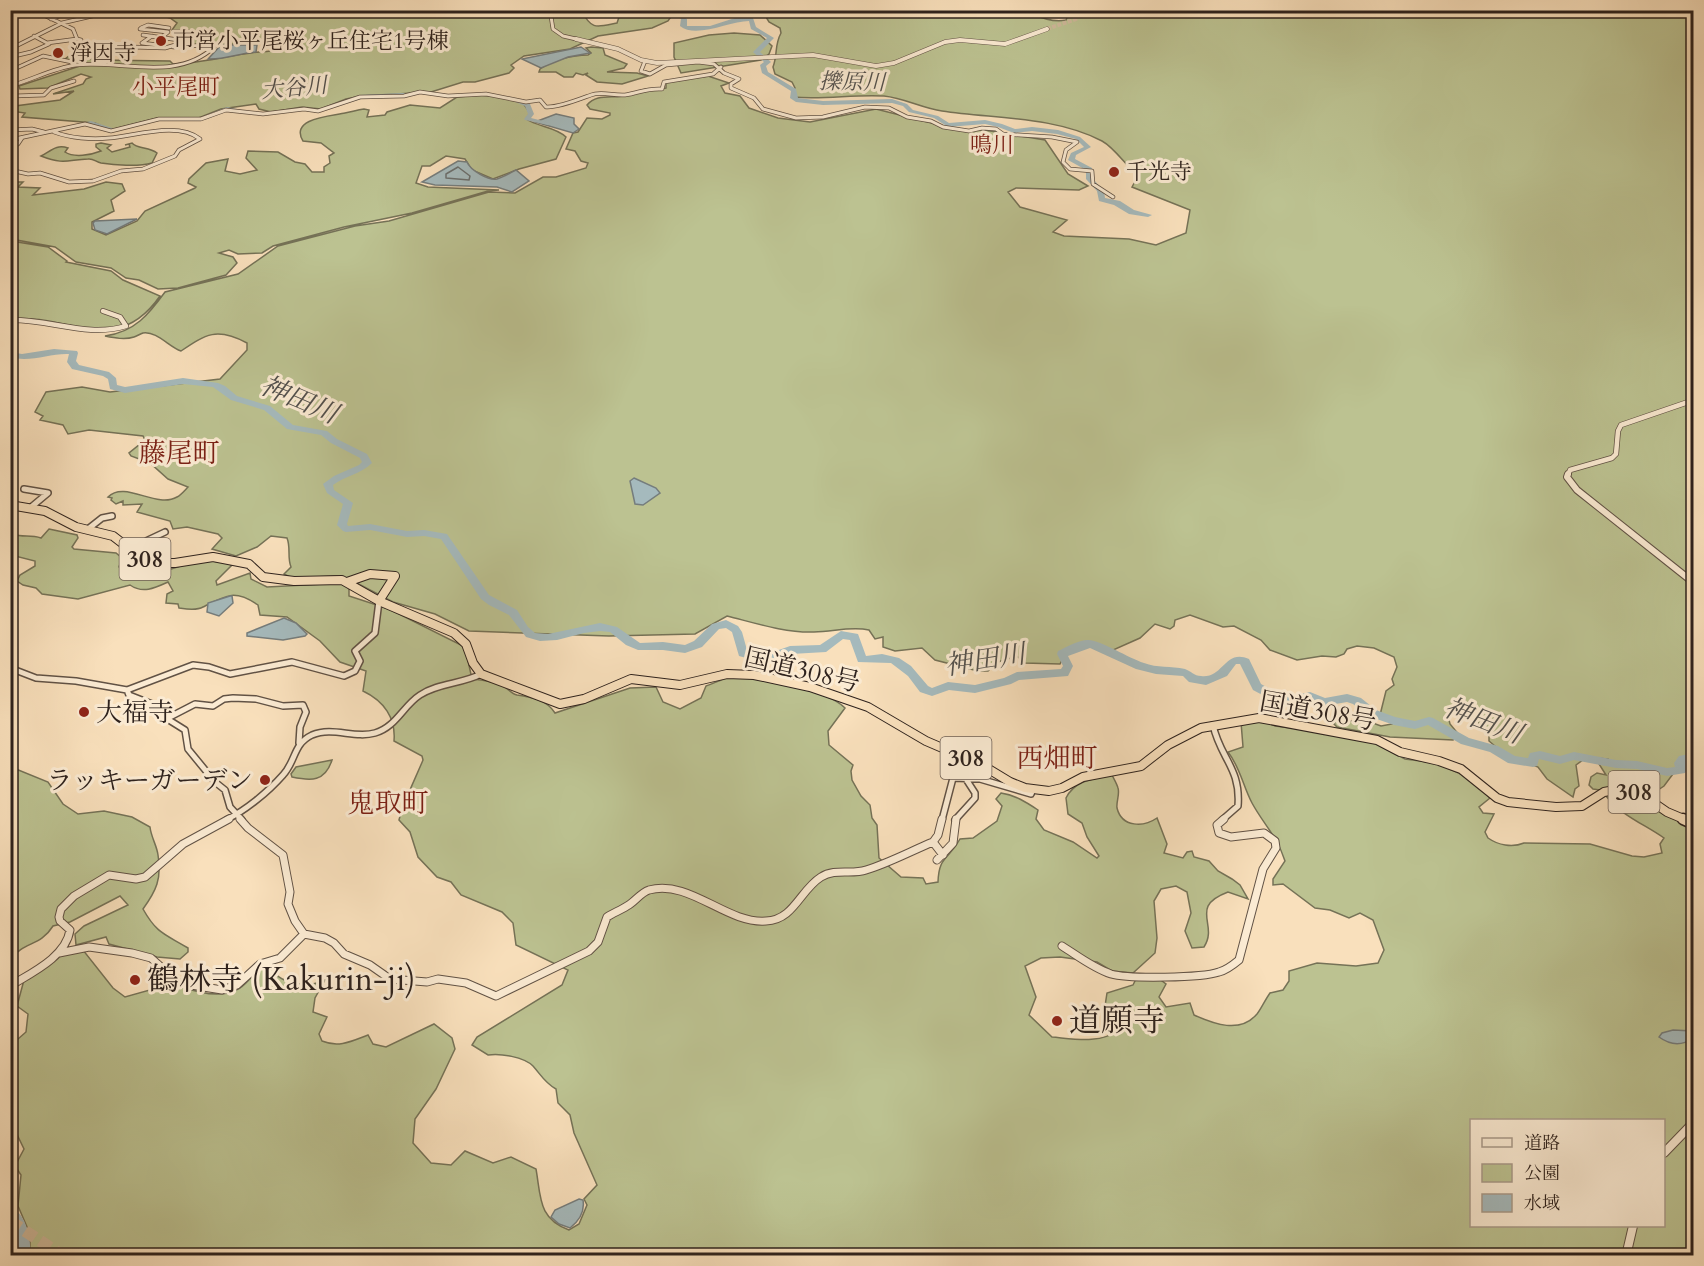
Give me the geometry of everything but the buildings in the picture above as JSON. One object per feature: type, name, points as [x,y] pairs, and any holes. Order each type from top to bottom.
[{"type":"highway","points":[[10,16],[31,10]]},
{"type":"highway","name":"308","points":[[10,505],[20,505],[48,512],[76,526],[117,538],[132,552],[157,563],[175,563],[213,557],[249,564],[263,577],[347,582],[370,574],[395,576],[379,601]]},
{"type":"highway","name":"308","points":[[347,582],[379,601],[461,638],[481,675]]},
{"type":"highway","name":"国道308号","points":[[481,675],[563,705],[584,699],[631,679],[680,685],[736,673],[772,678],[819,690],[868,707],[926,741],[982,765],[1010,782],[1033,789],[1056,790],[1083,777],[1141,766],[1168,745],[1213,725],[1258,718],[1282,724],[1366,736],[1400,752],[1438,761],[1461,770],[1477,780],[1497,798],[1508,802],[1556,807],[1582,806],[1604,792],[1620,789],[1641,794],[1667,812],[1694,824]]},
{"type":"street","points":[[31,10],[73,29],[77,39],[81,40],[77,52],[80,53],[131,47],[207,45],[214,48],[206,57],[177,66],[132,68],[87,65],[68,67]]},
{"type":"street","points":[[51,19],[76,10]]},
{"type":"street","points":[[10,49],[62,23],[118,10]]},
{"type":"street","points":[[550,10],[553,29],[563,36],[618,49],[645,61],[662,63],[813,55],[836,57],[854,64],[882,66],[947,41],[1011,44],[1047,29]]},
{"type":"street","points":[[160,37],[168,30],[170,23]]},
{"type":"street","points":[[148,25],[168,30],[140,29],[148,25]]},
{"type":"street","points":[[143,35],[182,42]]},
{"type":"street","points":[[34,36],[47,42],[77,39]]},
{"type":"street","points":[[152,36],[142,43],[174,46],[182,42]]},
{"type":"street","points":[[10,57],[44,47],[49,44],[47,42]]},
{"type":"street","points":[[173,47],[181,45],[182,42]]},
{"type":"street","points":[[18,56],[35,58]]},
{"type":"street","points":[[11,67],[43,56],[72,62],[74,65]]},
{"type":"street","points":[[645,61],[641,71],[651,74],[658,73],[666,65],[713,63],[721,67],[724,73],[740,79],[730,87],[751,95],[763,109],[778,111],[793,118],[823,117],[865,107],[890,108],[907,117],[931,121],[943,127],[969,131],[989,128],[1003,134],[1052,137],[1077,142],[1066,150],[1064,162],[1070,169],[1092,171],[1094,184],[1113,197]]},
{"type":"street","points":[[10,102],[14,96],[12,86],[82,64]]},
{"type":"street","points":[[10,140],[89,124],[99,126],[104,131],[111,131],[159,119],[196,120],[226,110],[263,114],[304,109],[318,111],[360,97],[404,96],[420,92],[448,96],[500,96],[526,102],[540,100],[546,107],[555,108],[567,102],[585,99],[592,94],[625,95],[646,88],[662,89],[664,82],[713,74],[721,67]]},
{"type":"street","points":[[14,96],[44,95],[51,88],[74,81]]},
{"type":"street","points":[[10,129],[32,129],[64,136],[109,138],[165,130],[194,134],[200,139],[179,150],[175,156],[143,169],[122,171],[93,181],[69,183],[40,173],[28,174],[10,170]]},
{"type":"street","points":[[10,146],[18,144],[22,138]]},
{"type":"street","points":[[10,320],[30,320],[92,332],[111,331],[126,326],[120,317],[103,311]]},
{"type":"street","points":[[1694,400],[1621,425],[1618,431],[1616,454],[1606,460],[1570,470],[1567,477],[1577,490],[1694,584]]},
{"type":"street","points":[[24,489],[48,493],[30,508]]},
{"type":"street","points":[[88,529],[105,515],[111,516]]},
{"type":"street","points":[[132,552],[148,540],[165,532]]},
{"type":"street","points":[[10,546],[10,553]]},
{"type":"street","points":[[10,668],[36,678],[99,684],[127,690],[194,665],[230,674],[292,662],[344,676],[351,675],[357,669],[360,661],[355,651],[375,633],[379,601]]},
{"type":"street","points":[[299,743],[321,730],[358,736],[379,732],[394,722],[412,701],[422,694],[470,681],[481,675]]},
{"type":"street","points":[[127,690],[129,695],[152,704],[166,719],[185,730],[188,749],[215,782],[225,790],[230,807],[248,828],[283,855],[290,892],[288,904],[295,921],[304,934],[326,938],[344,954],[369,964],[390,979],[427,982],[438,979],[466,983],[496,996],[589,951],[598,942],[607,917],[650,890],[665,890],[693,897],[725,913],[742,918],[768,922],[777,920],[784,917],[821,877],[836,872],[864,871],[933,842],[938,835],[950,782],[953,778],[964,776],[1031,794],[1033,789]]},
{"type":"street","points":[[10,986],[58,953],[71,936],[70,930],[58,917],[61,909],[74,896],[109,875],[136,879],[145,877],[183,844],[238,814],[284,774],[299,743],[300,728],[306,712],[303,705],[283,706],[256,699],[233,698],[224,699],[213,706],[195,704],[166,719]]},
{"type":"street","points":[[1062,946],[1115,976],[1206,975],[1233,967],[1239,960],[1263,868],[1276,848],[1275,841],[1264,833],[1231,837],[1218,830],[1217,825],[1238,807],[1239,782],[1228,756],[1217,744],[1213,725]]},
{"type":"street","points":[[933,842],[940,858],[948,853],[954,844],[956,820],[975,798],[975,793],[964,776]]},
{"type":"street","points":[[58,953],[89,947],[132,953],[151,958],[179,983],[222,990],[237,986],[260,964],[280,958],[304,934]]},
{"type":"street","points":[[1665,1152],[1694,1122]]},
{"type":"street","points":[[1626,1256],[1634,1227]]},
{"type":"green space","points":[[300,10],[487,10],[501,13],[508,10],[581,10],[588,21],[596,26],[617,23],[621,11],[675,11],[668,21],[652,28],[598,36],[570,49],[524,56],[511,65],[514,68],[509,73],[475,82],[463,82],[431,92],[361,96],[321,109],[302,107],[271,112],[259,109],[256,104],[221,109],[196,119],[157,118],[114,129],[108,129],[95,123],[22,117],[25,113],[11,111],[15,106],[60,100],[74,91],[53,94],[83,84],[91,77],[81,74],[48,88],[20,89],[19,86],[80,66],[74,61],[65,59],[74,52],[76,56],[97,60],[170,61],[173,64],[183,64],[287,49],[304,40],[282,38],[263,43],[185,46],[184,36],[190,30],[172,30],[177,23],[153,11],[254,11],[257,15],[274,16]]},
{"type":"green space","points":[[779,10],[1033,10],[1030,13],[1057,21],[1066,20],[1070,10],[1693,11],[1693,756],[1685,756],[1664,786],[1655,792],[1622,784],[1600,790],[1593,789],[1589,785],[1591,777],[1597,773],[1606,775],[1599,764],[1607,759],[1587,757],[1576,765],[1579,786],[1575,789],[1573,797],[1547,779],[1538,767],[1502,752],[1489,741],[1489,731],[1477,722],[1447,712],[1450,724],[1459,735],[1453,740],[1390,737],[1337,727],[1334,724],[1336,721],[1367,721],[1381,726],[1392,724],[1389,717],[1380,715],[1386,691],[1394,685],[1392,679],[1397,667],[1394,657],[1374,648],[1357,646],[1347,649],[1344,654],[1336,657],[1322,656],[1297,660],[1270,650],[1261,640],[1234,626],[1223,627],[1190,615],[1175,620],[1174,626],[1170,629],[1155,624],[1140,638],[1111,651],[1097,644],[1083,644],[1064,651],[1060,655],[1062,660],[1060,664],[1024,663],[1017,656],[998,662],[988,671],[978,671],[935,660],[922,648],[895,651],[883,647],[883,637],[875,639],[869,630],[792,631],[727,616],[695,634],[609,636],[469,631],[435,614],[393,602],[349,579],[336,576],[292,578],[284,574],[291,567],[287,538],[271,536],[257,547],[236,556],[212,549],[222,538],[218,534],[187,527],[173,529],[170,521],[137,512],[142,504],[123,505],[123,501],[116,504],[111,500],[112,498],[108,497],[115,493],[132,493],[169,500],[188,487],[168,479],[150,463],[131,456],[129,453],[145,440],[143,436],[89,430],[68,434],[63,425],[40,420],[43,416],[35,412],[46,392],[82,387],[110,392],[220,379],[247,350],[247,343],[220,334],[198,340],[181,351],[148,333],[127,338],[105,336],[125,331],[140,321],[165,292],[238,274],[278,246],[355,226],[389,221],[489,192],[515,193],[543,177],[556,177],[586,168],[588,163],[581,161],[575,151],[566,149],[573,133],[578,132],[587,118],[602,119],[610,115],[610,113],[590,109],[587,105],[599,98],[623,96],[647,89],[666,88],[666,82],[708,76],[729,83],[721,86],[725,93],[740,96],[749,108],[778,118],[810,122],[876,109],[959,130],[984,130],[1045,140],[1068,174],[1088,186],[1079,190],[1016,188],[1008,192],[1020,207],[1067,220],[1053,232],[1064,236],[1129,239],[1156,245],[1186,233],[1190,210],[1132,187],[1138,176],[1107,144],[1084,133],[1044,123],[942,111],[884,96],[793,97],[792,92],[795,88],[792,82],[775,74],[773,67],[777,42],[781,33],[780,28],[769,22],[766,17]]},
{"type":"green space","points":[[734,33],[760,35],[772,46],[769,54],[761,60],[681,73],[674,57],[674,43],[709,35]]},
{"type":"green space","points":[[586,48],[603,48],[605,55],[627,64],[624,68],[607,72],[637,73],[648,76],[622,84],[597,82],[586,75],[588,73],[583,75],[576,73],[573,77],[564,77],[556,72],[539,72],[540,69],[557,61],[588,55],[591,53]]},
{"type":"green space","points":[[480,95],[501,97],[523,103],[530,113],[526,119],[566,137],[556,159],[493,179],[472,170],[465,159],[446,156],[430,166],[422,166],[416,183],[428,187],[499,190],[488,191],[412,213],[344,227],[273,246],[262,253],[238,254],[229,250],[219,253],[233,257],[237,263],[226,275],[178,288],[158,289],[139,280],[126,278],[111,268],[76,262],[55,247],[11,239],[11,182],[23,182],[18,187],[40,188],[33,195],[84,189],[106,182],[122,184],[125,191],[111,200],[114,211],[92,222],[92,229],[106,235],[137,221],[145,211],[195,188],[188,183],[189,179],[206,163],[228,159],[225,171],[240,174],[257,170],[246,158],[248,151],[278,152],[295,162],[305,164],[312,172],[324,172],[324,167],[330,163],[329,156],[334,153],[321,143],[303,141],[300,133],[302,127],[307,123],[322,117],[364,109],[369,110],[367,117],[385,115],[387,112],[410,105],[440,108],[457,97]]},
{"type":"green space","points":[[132,143],[157,153],[152,163],[133,165],[101,163],[90,159],[60,161],[41,156],[60,147],[68,148],[65,152],[73,155],[92,154],[101,151],[96,144],[111,145],[107,148],[112,152],[130,147],[129,144],[125,145]]},
{"type":"green space","points":[[11,241],[48,247],[66,262],[111,271],[123,280],[160,296],[143,315],[126,325],[109,329],[91,329],[32,319],[11,319]]},
{"type":"green space","points":[[49,529],[77,535],[78,538],[72,547],[74,549],[116,553],[122,558],[119,567],[128,572],[135,568],[148,570],[147,573],[152,574],[191,563],[210,561],[232,565],[216,581],[217,585],[250,573],[251,579],[267,587],[343,583],[349,587],[349,596],[389,609],[465,647],[472,679],[494,683],[515,694],[539,700],[555,713],[630,688],[656,687],[663,702],[680,709],[701,698],[706,686],[723,679],[739,677],[789,685],[823,696],[845,708],[828,731],[829,745],[853,765],[852,780],[861,796],[870,805],[872,818],[877,825],[879,858],[901,877],[923,878],[926,884],[938,882],[942,862],[960,839],[973,838],[997,821],[1002,806],[996,799],[1001,793],[1016,797],[1038,810],[1036,819],[1044,830],[1073,842],[1097,858],[1099,856],[1087,837],[1082,823],[1068,814],[1066,798],[1074,787],[1080,784],[1091,779],[1112,775],[1118,790],[1117,808],[1124,819],[1140,824],[1157,818],[1167,844],[1164,853],[1183,858],[1187,852],[1192,851],[1194,857],[1209,861],[1218,871],[1240,885],[1248,899],[1228,892],[1209,904],[1207,910],[1208,939],[1204,947],[1192,948],[1185,931],[1191,913],[1187,892],[1176,886],[1161,889],[1154,901],[1157,938],[1155,953],[1133,973],[1112,971],[1097,962],[1060,957],[1041,958],[1025,966],[1036,997],[1029,1015],[1052,1037],[1096,1039],[1119,1030],[1118,1019],[1105,1006],[1107,993],[1133,985],[1136,979],[1158,978],[1166,984],[1159,997],[1166,1007],[1190,1003],[1194,1015],[1218,1024],[1235,1025],[1243,1024],[1257,1014],[1270,993],[1283,990],[1289,981],[1289,971],[1317,963],[1356,966],[1378,963],[1384,950],[1373,920],[1360,913],[1349,918],[1330,910],[1315,908],[1283,884],[1273,885],[1273,879],[1285,861],[1282,852],[1252,803],[1236,764],[1228,752],[1243,747],[1241,722],[1267,722],[1275,726],[1317,731],[1375,743],[1405,759],[1436,763],[1470,778],[1490,798],[1479,807],[1483,813],[1494,814],[1485,832],[1488,838],[1505,845],[1590,844],[1632,856],[1644,857],[1662,853],[1660,844],[1664,838],[1626,814],[1606,796],[1628,793],[1640,797],[1693,827],[1693,1255],[30,1255],[30,1234],[18,1206],[21,1175],[15,1166],[24,1149],[11,1122],[10,1046],[26,1032],[28,1014],[17,1006],[24,980],[58,957],[83,950],[113,988],[125,997],[150,990],[152,982],[163,977],[201,992],[221,994],[231,992],[244,985],[261,968],[270,965],[279,977],[294,983],[310,984],[325,980],[315,998],[313,1012],[327,1017],[319,1034],[322,1041],[328,1043],[345,1043],[368,1035],[373,1044],[386,1047],[434,1024],[452,1038],[455,1049],[436,1089],[415,1119],[413,1143],[431,1163],[451,1165],[465,1151],[493,1163],[511,1157],[536,1169],[540,1198],[546,1213],[551,1220],[569,1230],[579,1224],[587,1205],[584,1199],[597,1185],[574,1133],[570,1115],[558,1103],[556,1089],[524,1060],[512,1056],[488,1055],[472,1045],[477,1037],[562,985],[568,970],[516,945],[513,923],[502,912],[461,895],[451,882],[437,877],[418,857],[410,832],[399,820],[423,760],[422,756],[394,741],[393,725],[387,711],[377,700],[363,691],[366,671],[340,662],[320,641],[287,617],[260,615],[258,605],[237,595],[230,595],[200,608],[191,609],[179,608],[178,604],[166,603],[167,594],[173,591],[168,582],[144,590],[130,585],[78,599],[42,594],[36,588],[17,581],[20,575],[35,566],[35,561],[11,555],[11,530],[15,530],[13,534],[41,538]]},
{"type":"green space","points":[[332,760],[325,772],[317,778],[292,777],[291,774],[296,767]]},
{"type":"green space","points":[[11,767],[48,782],[63,804],[78,814],[104,811],[132,817],[150,827],[157,852],[159,871],[155,890],[143,909],[157,929],[188,948],[188,952],[180,959],[157,957],[109,944],[106,937],[76,945],[75,934],[84,926],[128,905],[120,896],[70,922],[53,926],[43,937],[21,949],[11,959]]},
{"type":"water","points":[[221,45],[257,45],[256,52],[208,59]]},
{"type":"water","points":[[581,47],[590,53],[568,57],[541,68],[522,59]]},
{"type":"water","points":[[556,114],[574,118],[574,124],[579,129],[573,133],[535,122]]},
{"type":"water","points":[[458,161],[467,162],[485,177],[497,179],[516,170],[529,181],[512,192],[497,187],[435,185],[422,182]]},
{"type":"water","points":[[137,219],[107,234],[95,230],[93,223],[95,221]]},
{"type":"water","points":[[634,478],[656,488],[660,493],[643,505],[635,504],[630,481]]},
{"type":"water","points":[[232,596],[233,603],[219,616],[207,612],[208,603]]},
{"type":"water","points":[[284,618],[296,623],[307,634],[283,640],[247,636],[247,633]]},
{"type":"water","points":[[1673,1030],[1693,1031],[1693,1038],[1676,1044],[1659,1037],[1662,1033]]},
{"type":"water","points":[[579,1199],[583,1200],[582,1212],[570,1228],[559,1224],[551,1217],[555,1210]]},
{"type":"waterway","name":"擽原川","points":[[681,10],[678,14],[684,19],[683,26],[686,28],[710,28],[738,19],[751,19],[753,28],[771,38],[756,52],[768,62],[763,65],[765,73],[794,90],[793,98],[796,100],[823,103],[892,101],[905,105],[911,111],[936,117],[948,125],[985,122],[1014,131],[1032,129],[1058,132],[1078,138],[1088,147],[1073,154],[1071,160],[1090,169],[1089,179],[1100,191],[1102,199],[1117,203],[1132,212],[1148,215]]},
{"type":"waterway","name":"大谷川","points":[[329,107],[360,97],[404,95]]},
{"type":"waterway","name":"大谷川","points":[[515,100],[528,105],[531,114],[527,119],[548,123]]},
{"type":"waterway","name":"大谷川","points":[[200,119],[227,109],[249,112]]},
{"type":"waterway","name":"大谷川","points":[[73,126],[91,123],[108,130],[115,130]]},
{"type":"waterway","name":"神田川","points":[[10,354],[22,356],[71,352],[74,353],[71,362],[75,367],[106,374],[112,378],[113,387],[125,390],[183,381],[215,385],[234,398],[267,408],[290,427],[324,433],[334,441],[364,456],[367,463],[328,484],[330,491],[348,503],[342,525],[346,529],[370,527],[407,534],[424,533],[444,536],[485,597],[513,612],[529,635],[540,638],[600,627],[613,629],[638,646],[685,649],[698,644],[715,627],[726,624],[735,628],[743,653],[765,659],[790,650],[822,649],[841,635],[854,637],[862,659],[882,658],[895,661],[912,673],[924,689],[932,692],[948,686],[975,689],[1007,681],[1017,676],[1064,673],[1068,666],[1062,654],[1085,644],[1091,644],[1140,666],[1186,673],[1193,679],[1206,681],[1223,673],[1233,661],[1241,660],[1245,662],[1257,687],[1272,695],[1297,699],[1310,696],[1324,702],[1347,698],[1357,701],[1372,713],[1394,721],[1415,725],[1429,721],[1465,741],[1494,749],[1512,760],[1533,763],[1534,756],[1540,755],[1560,760],[1574,756],[1616,764],[1637,765],[1667,772],[1681,770],[1680,763],[1683,759],[1694,757]]},
{"type":"waterway","points":[[10,1214],[22,1233],[23,1256]]},
{"type":"tunnel","points":[[1047,29],[1076,19],[1087,10]]},
{"type":"tunnel","points":[[10,1221],[63,1256]]},
{"type":"place","name":"市営小平尾桜ヶ丘住宅1号棟","points":[[161,41]]},
{"type":"place","name":"淨因寺","points":[[58,53]]},
{"type":"place","name":"千光寺","points":[[1114,172]]},
{"type":"place","name":"大福寺","points":[[84,712]]},
{"type":"place","name":"ラッキーガーデン","points":[[265,780]]},
{"type":"place","name":"鶴林寺 (Kakurin-ji)","points":[[135,980]]},
{"type":"place","name":"道願寺","points":[[1057,1021]]},
{"type":"district","name":"小平尾町","points":[[176,87]]},
{"type":"district","name":"鳴川","points":[[992,145]]},
{"type":"district","name":"藤尾町","points":[[179,453]]},
{"type":"district","name":"西畑町","points":[[1057,758]]},
{"type":"district","name":"鬼取町","points":[[388,803]]}]
